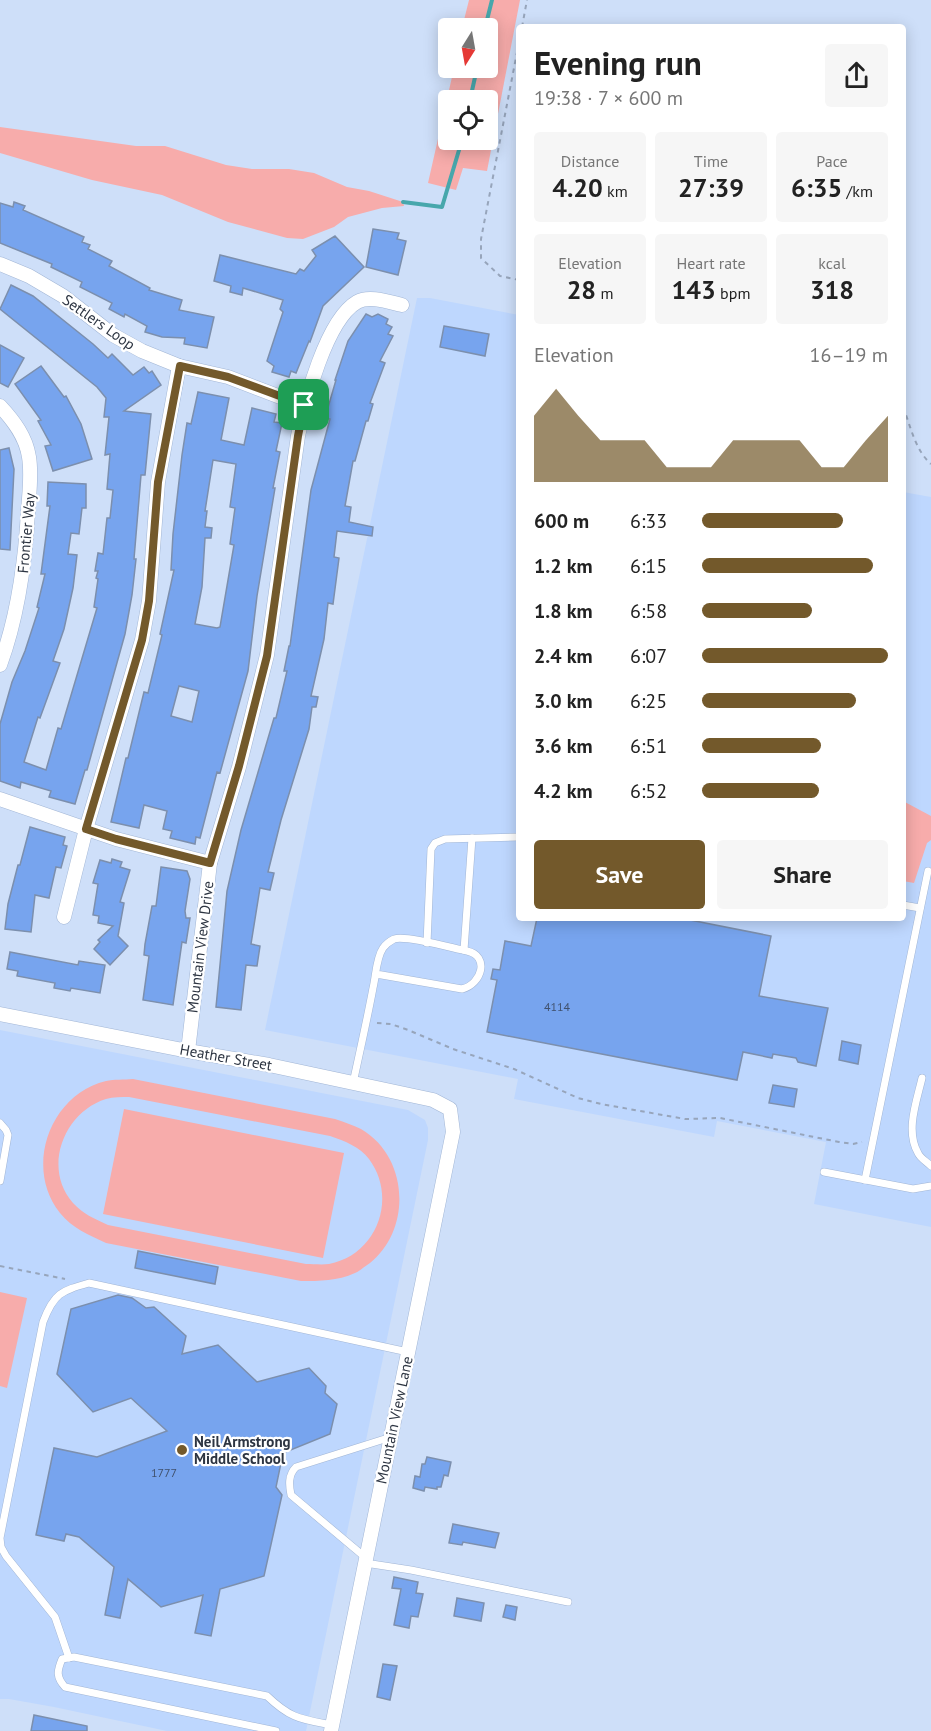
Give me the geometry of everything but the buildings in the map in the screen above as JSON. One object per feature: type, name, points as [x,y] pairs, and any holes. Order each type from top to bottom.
[{"type":"street","name":"Settlers Loop","points":[[0,264],[28,276],[63,296],[113,335],[142,351],[180,366],[228,377],[304,405]]},
{"type":"street","name":"Mountain View Drive","points":[[188,1051],[210,863],[239,766],[267,656],[304,405],[336,323],[347,310],[358,301],[378,300],[402,305]]},
{"type":"street","points":[[64,917],[86,829],[142,640],[149,601],[158,482],[180,366]]},
{"type":"street","name":"Frontier Way","points":[[0,406],[13,420],[24,439],[29,458],[30,483],[24,568],[15,612],[0,665]]},
{"type":"street","points":[[0,799],[116,839],[210,863]]},
{"type":"street","name":"Heather Street","points":[[0,1014],[269,1065],[433,1101],[450,1109]]},
{"type":"street","name":"Mountain View Lane","points":[[332,1728],[453,1132],[450,1109]]},
{"type":"lane","points":[[427,943],[431,849],[435,843],[444,839],[516,837]]},
{"type":"lane","points":[[464,950],[472,838]]},
{"type":"lane","points":[[865,1180],[928,870]]},
{"type":"lane","points":[[906,906],[920,909]]},
{"type":"lane","points":[[353,1083],[376,974],[382,949],[392,940],[405,939],[427,943],[471,952],[476,956],[481,967],[478,980],[468,988],[456,988],[376,974]]},
{"type":"lane","points":[[922,1078],[913,1116],[913,1136],[918,1153],[931,1166]]},
{"type":"lane","points":[[0,1123],[8,1136],[0,1181]]},
{"type":"lane","points":[[824,1172],[913,1190],[931,1186]]},
{"type":"lane","points":[[69,1658],[55,1617],[6,1556],[1,1547],[0,1538],[44,1322],[55,1297],[63,1290],[89,1283],[408,1352]]},
{"type":"lane","points":[[391,1437],[296,1467],[291,1471],[289,1485],[291,1495],[365,1561],[568,1602]]},
{"type":"lane","points":[[276,1731],[65,1687],[58,1679],[57,1669],[62,1659],[74,1657],[267,1696],[294,1717],[332,1728]]},
{"type":"path","points":[[523,24],[527,0]]},
{"type":"path","points":[[516,58],[481,240],[481,258],[500,276],[516,279]]},
{"type":"path","points":[[906,416],[915,441],[924,458],[931,465]]},
{"type":"path","points":[[365,1028],[380,1022],[391,1024],[461,1052],[514,1069],[578,1098],[602,1104],[685,1119],[720,1118],[853,1144],[864,1142],[874,1134]]},
{"type":"path","points":[[0,1266],[67,1280],[71,1288]]},
{"type":"shaded area","points":[[469,0],[520,0],[498,114],[498,90],[449,90],[452,78],[498,78],[498,18],[464,18]]},
{"type":"shaded area","points":[[0,127],[136,146],[165,146],[226,165],[314,173],[347,187],[369,191],[403,202],[404,206],[382,208],[348,217],[334,227],[303,239],[287,238],[228,222],[162,195],[92,180],[0,153]]},
{"type":"shaded area","points":[[438,139],[438,150],[491,150],[487,171],[463,168],[456,190],[428,183]]},
{"type":"shaded area","points":[[417,298],[430,298],[516,314],[516,921],[906,921],[906,493],[931,497],[931,1227],[814,1204],[826,1142],[717,1121],[714,1137],[514,1099],[518,1079],[265,1030]]},
{"type":"shaded area","points":[[906,803],[931,816],[931,840],[927,843],[914,883],[906,882]]},
{"type":"shaded area","name":"Neil Armstrong Middle School","points":[[0,1030],[408,1110],[425,1120],[428,1140],[306,1731],[167,1731],[54,1707],[0,1699]]},
{"type":"shaded area","points":[[133,1079],[335,1119],[361,1129],[377,1141],[389,1157],[396,1175],[399,1194],[398,1213],[393,1232],[384,1249],[370,1263],[348,1276],[328,1280],[301,1281],[106,1243],[75,1227],[60,1213],[49,1195],[44,1175],[44,1155],[48,1135],[57,1117],[70,1101],[86,1089],[106,1081]],"holes":[[[129,1097],[330,1136],[347,1142],[369,1159],[378,1174],[382,1191],[382,1207],[378,1223],[360,1249],[346,1259],[329,1264],[306,1264],[108,1225],[85,1213],[73,1203],[64,1189],[59,1174],[62,1143],[69,1128],[91,1106],[112,1098]]]},
{"type":"shaded area","points":[[124,1109],[344,1153],[323,1258],[103,1214]]},
{"type":"shaded area","points":[[0,1292],[27,1298],[7,1388],[0,1386]]},
{"type":"waterway","points":[[488,18],[492,0]]},
{"type":"waterway","points":[[472,90],[475,78]]},
{"type":"waterway","points":[[403,202],[442,207],[459,150]]},
{"type":"place","name":"Neil Armstrong Middle School","points":[[182,1450]]},
{"type":"route","points":[[180,366],[228,377],[304,405],[267,656],[239,766],[210,863],[86,829],[142,640],[149,601],[158,482],[180,366]]}]
